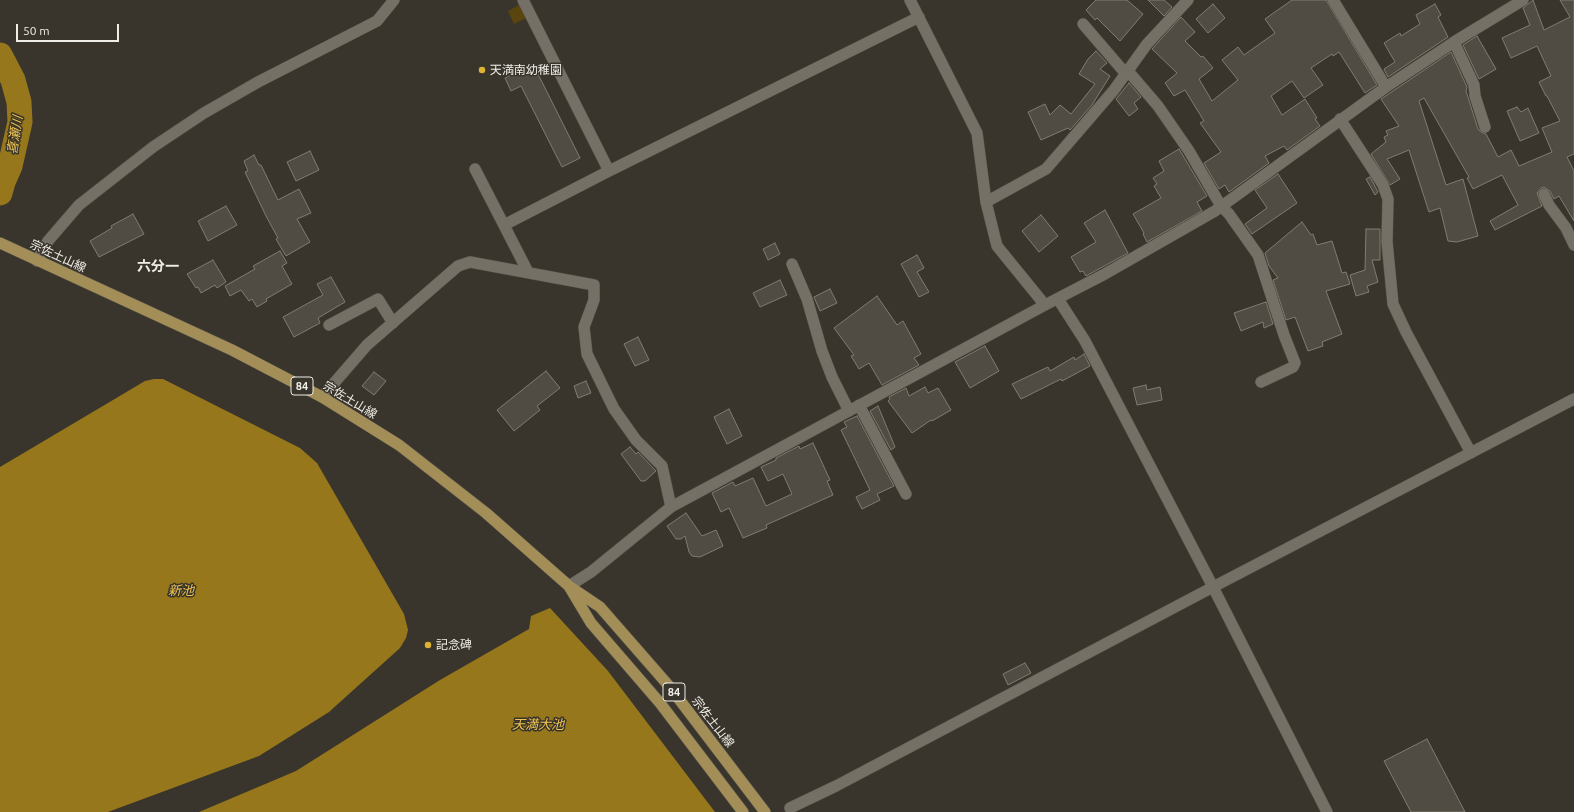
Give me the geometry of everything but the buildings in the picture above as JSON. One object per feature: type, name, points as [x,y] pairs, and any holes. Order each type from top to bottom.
[{"type":"main road","name":"宗佐土山線","points":[[0,243],[232,350],[322,397],[400,445],[486,512],[569,586],[600,607],[669,686],[765,812]]},
{"type":"main road","name":"宗佐土山線","points":[[569,586],[591,623],[660,703],[743,812]]},
{"type":"street","points":[[37,261],[48,241],[79,205],[153,147],[204,113],[258,82],[378,21],[394,0]]},
{"type":"street","points":[[523,0],[609,170]]},
{"type":"street","points":[[910,0],[977,133],[986,202],[997,246],[1045,305]]},
{"type":"street","points":[[986,202],[1046,169],[1114,90],[1147,44],[1188,0]]},
{"type":"street","points":[[1333,0],[1386,87]]},
{"type":"street","points":[[569,586],[591,572],[671,507],[1103,275],[1221,206],[1386,87],[1454,42],[1523,0]]},
{"type":"street","points":[[504,225],[609,170],[919,17]]},
{"type":"street","points":[[1083,24],[1158,106],[1189,151],[1221,206],[1229,214],[1258,255],[1295,363],[1293,367],[1261,382]]},
{"type":"street","points":[[1454,42],[1474,85],[1474,96],[1485,127]]},
{"type":"street","points":[[1340,119],[1383,185],[1388,199],[1387,242],[1393,304],[1406,332],[1471,453]]},
{"type":"street","points":[[475,169],[528,272]]},
{"type":"street","points":[[1544,194],[1549,205],[1566,228],[1574,244]]},
{"type":"street","points":[[322,397],[367,345],[458,266],[470,262],[594,285],[594,300],[584,327],[588,354],[614,409],[636,440],[662,466],[671,507]]},
{"type":"street","points":[[792,264],[807,300],[822,351],[832,377],[849,411]]},
{"type":"street","points":[[329,325],[378,299],[393,323]]},
{"type":"street","points":[[1058,299],[1085,341],[1213,587],[1327,812]]},
{"type":"street","points":[[790,808],[843,782],[1574,399]]},
{"type":"street","points":[[860,405],[906,494]]},
{"type":"shaded area","points":[[521,4],[528,17],[514,24],[508,11]]},
{"type":"water","name":"新池","points":[[163,379],[300,448],[317,463],[404,614],[408,630],[406,638],[400,648],[329,712],[259,756],[108,812],[0,812],[0,467],[145,381]]},
{"type":"water","name":"天満大池","points":[[550,608],[608,671],[715,812],[199,812],[296,771],[440,680],[529,629],[531,616]]},
{"type":"waterway","name":"喜瀬川","points":[[0,55],[13,80],[19,102],[20,122],[10,166],[0,193]]},
{"type":"place","name":"天満南幼稚園","points":[[482,70]]},
{"type":"place","name":"記念碑","points":[[428,645]]},
{"type":"district","name":"六分一","points":[[158,266]]}]
